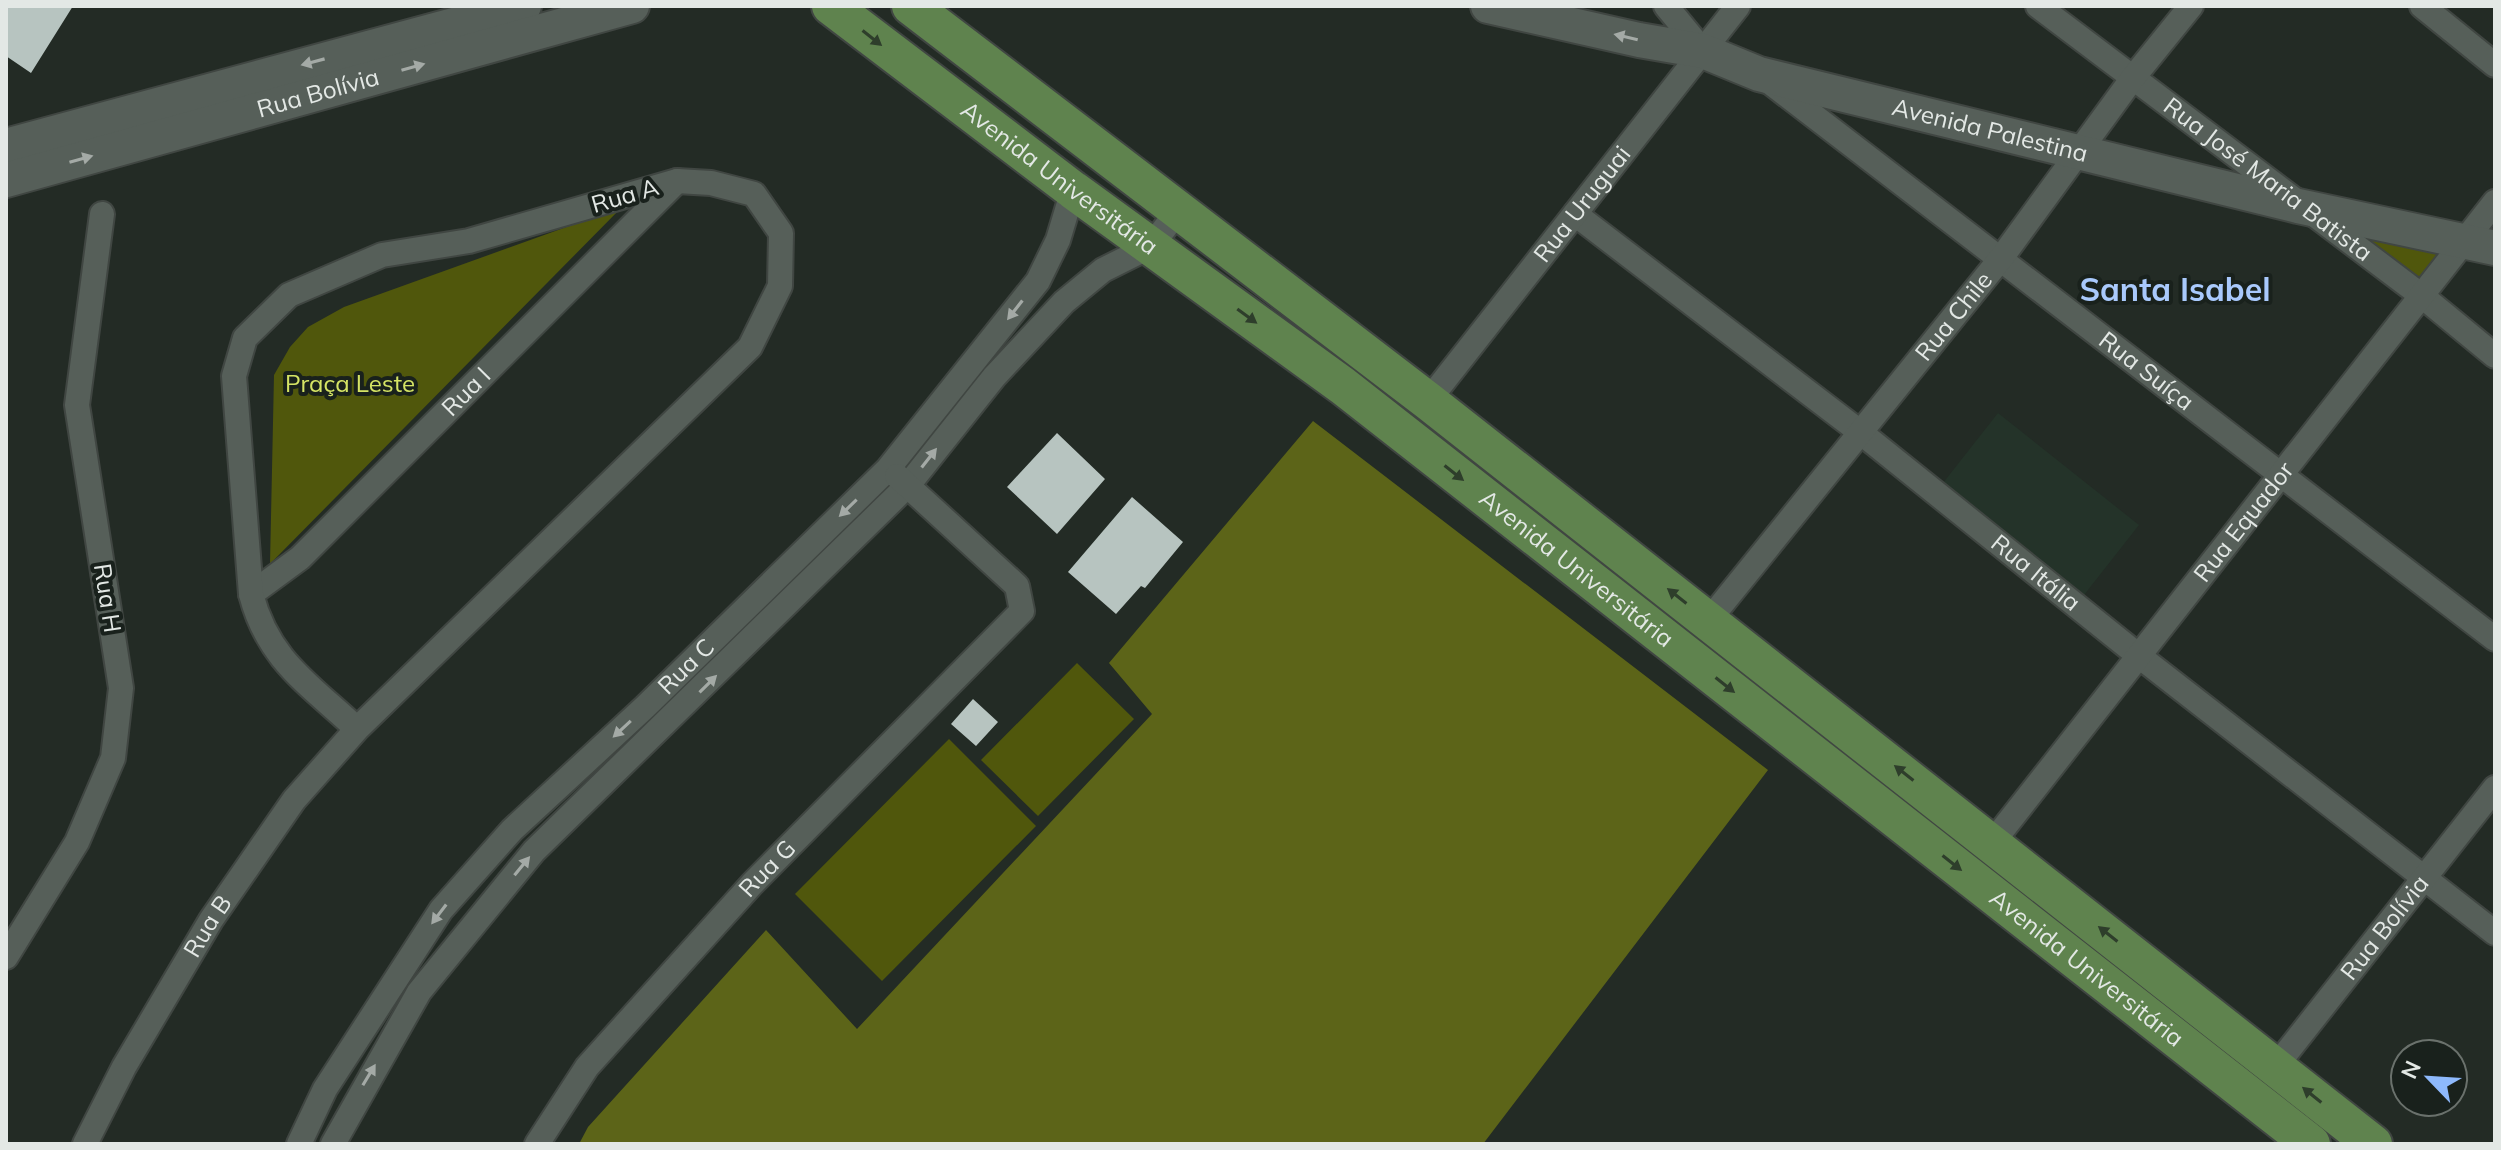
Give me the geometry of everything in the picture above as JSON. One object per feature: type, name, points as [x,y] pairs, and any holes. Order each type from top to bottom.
[{"type":"main road","name":"Rua Bolívia","points":[[6,146],[524,6]]},
{"type":"main road","name":"Rua Bolívia","points":[[6,180],[632,6]]},
{"type":"main road","name":"Avenida Universitária","points":[[831,6],[1073,190],[1343,386],[2311,1144]]},
{"type":"main road","name":"Avenida Universitária","points":[[911,6],[1428,401],[2373,1144]]},
{"type":"main road","name":"Avenida Palestina","points":[[1488,6],[1703,51],[1759,74],[2298,206],[2480,245]]},
{"type":"main road","points":[[913,71],[937,59],[945,32]]},
{"type":"main road","points":[[1212,290],[1238,256]]},
{"type":"street","points":[[1666,6],[1703,51]]},
{"type":"street","name":"Rua Uruguai","points":[[1428,401],[1738,6]]},
{"type":"street","name":"Rua José Maria Batista","points":[[2038,6],[2298,206],[2422,296],[2495,356]]},
{"type":"street","name":"Rua Chile","points":[[1709,620],[2002,257],[2132,79],[2191,6]]},
{"type":"street","points":[[2422,6],[2495,65]]},
{"type":"street","name":"Rua Suíça","points":[[1759,74],[2002,257],[2495,639]]},
{"type":"street","name":"Rua I","points":[[251,594],[300,558],[677,181]]},
{"type":"street","name":"Rua A","points":[[677,181],[711,183],[754,194],[781,233],[780,286],[750,347],[357,729],[273,650],[259,625],[251,594],[234,376],[245,338],[289,295],[382,255],[469,241],[677,181]]},
{"type":"street","name":"Rua C","points":[[333,1144],[419,992],[534,851],[665,727],[909,484],[952,410],[985,368],[1038,281],[1058,240],[1073,190]]},
{"type":"street","name":"Rua Equador","points":[[1992,843],[2422,296],[2480,245],[2495,202]]},
{"type":"street","points":[[1151,246],[1178,211]]},
{"type":"street","name":"Rua H","points":[[6,957],[77,842],[113,758],[121,688],[77,405],[102,214]]},
{"type":"street","name":"Rua Itália","points":[[1575,214],[1860,432],[2139,656],[2495,933]]},
{"type":"street","name":"Rua C","points":[[985,368],[1103,270],[1151,246]]},
{"type":"street","points":[[1038,281],[1064,302]]},
{"type":"street","name":"Rua C","points":[[299,1144],[325,1089],[395,976],[441,910],[512,830],[645,707],[952,410]]},
{"type":"street","points":[[888,469],[909,484]]},
{"type":"street","name":"Rua G","points":[[537,1144],[587,1067],[752,884],[1022,611],[1017,586],[909,484]]},
{"type":"street","points":[[645,707],[665,727]]},
{"type":"street","name":"Rua B","points":[[85,1144],[124,1067],[211,920],[294,800],[357,729]]},
{"type":"street","name":"Rua Bolívia","points":[[2276,1066],[2495,788]]},
{"type":"street","points":[[395,976],[419,992]]},
{"type":"shaded area","points":[[1998,413],[2139,525],[2084,595],[1943,483]]},
{"type":"green space","name":"Praça Leste","points":[[622,207],[270,564],[274,375],[290,347],[308,327],[344,307]]},
{"type":"green space","points":[[2349,234],[2448,248],[2417,292]]},
{"type":"green space","points":[[1313,421],[1768,770],[1483,1144],[579,1144],[588,1127],[766,930],[857,1029],[1152,714],[1109,663]]},
{"type":"green space","points":[[1077,663],[1134,719],[1038,816],[981,760]]},
{"type":"green space","points":[[949,739],[1036,826],[882,981],[795,894]]},
{"type":"building","points":[[6,6],[73,6],[31,73],[6,56]]},
{"type":"building","points":[[1057,433],[1105,479],[1057,534],[1007,487]]},
{"type":"building","points":[[1132,497],[1183,542],[1145,588],[1141,586],[1116,614],[1068,572]]},
{"type":"building","points":[[973,699],[998,722],[976,746],[951,724]]},
{"type":"district","name":"Santa Isabel","points":[[2175,290]]}]
